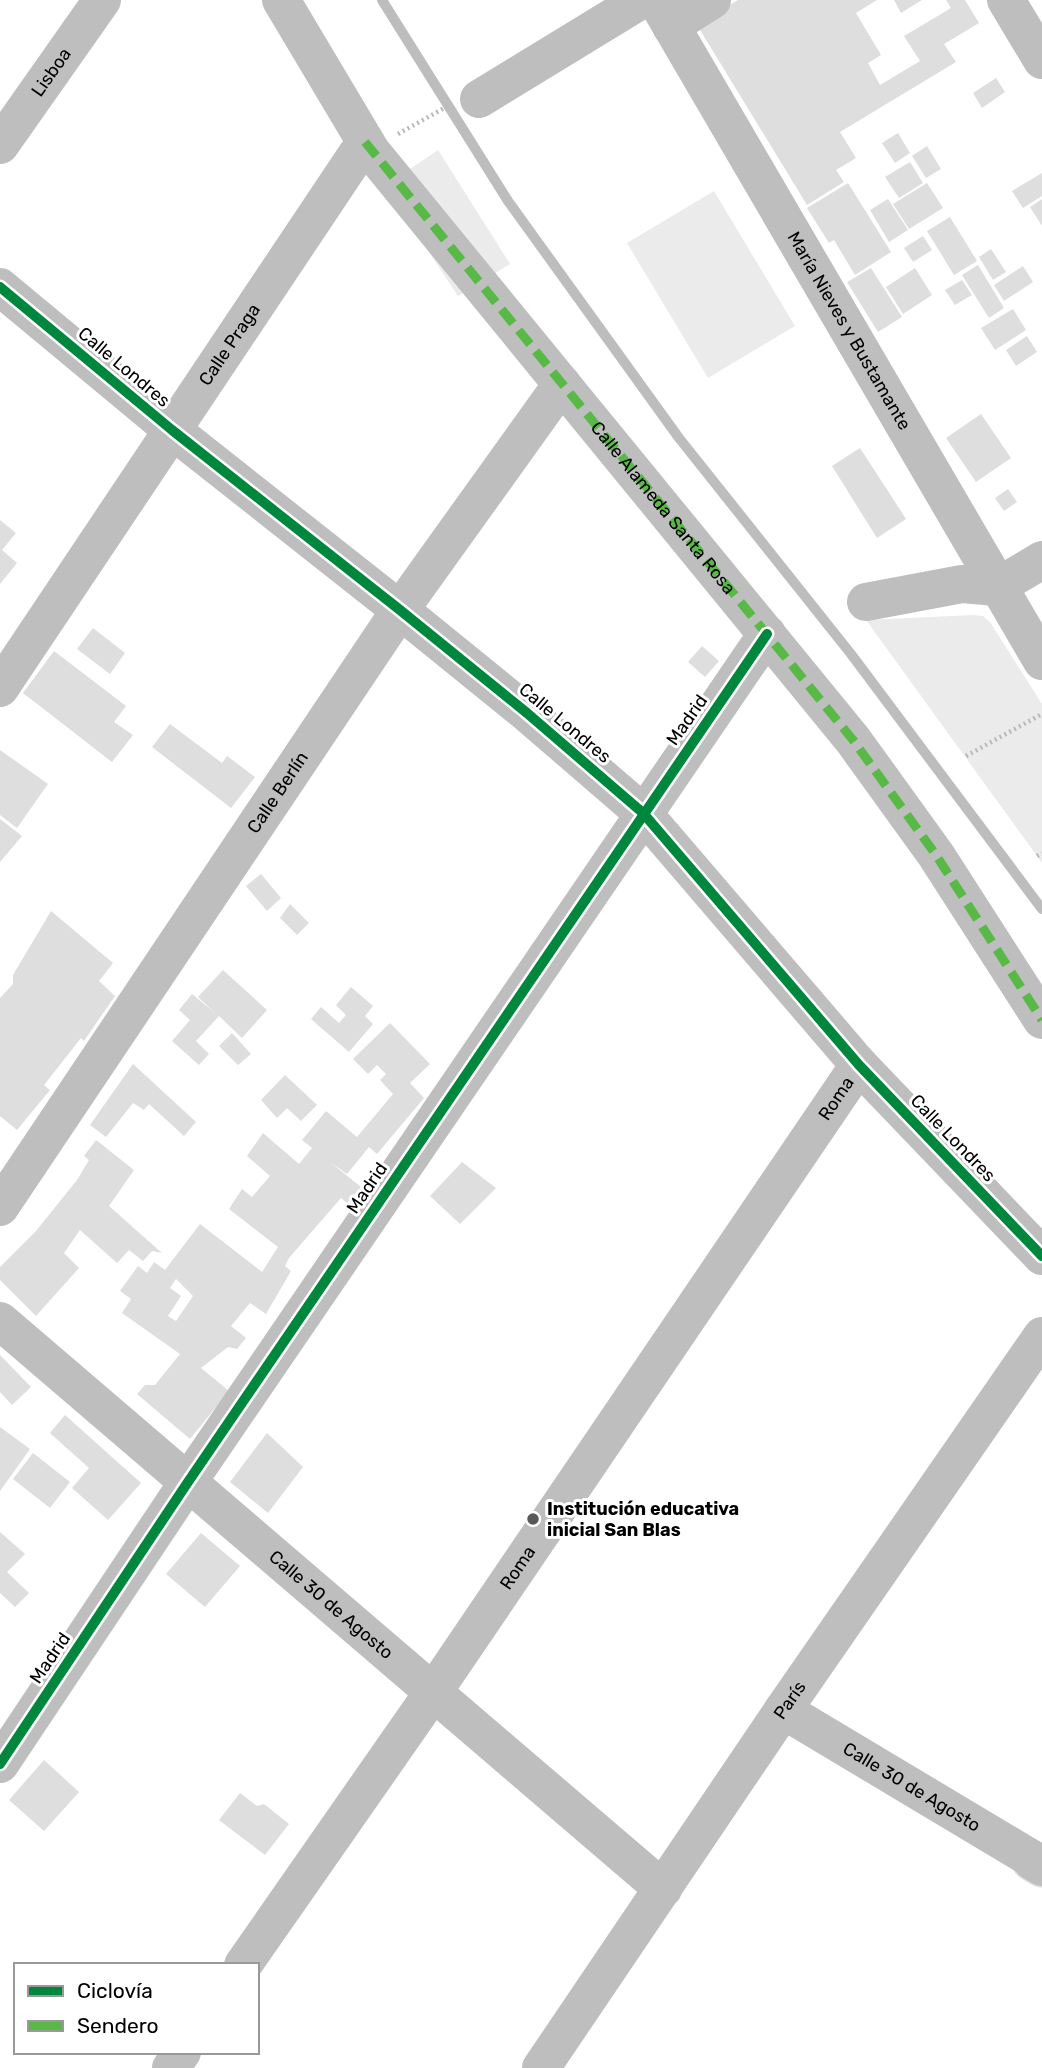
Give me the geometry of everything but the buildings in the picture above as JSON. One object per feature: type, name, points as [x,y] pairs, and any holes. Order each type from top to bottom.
[{"type":"street","name":"Lisboa","points":[[0,145],[102,0]]},
{"type":"street","name":"Calle Alameda Santa Rosa","points":[[281,0],[379,139],[562,384],[853,740],[936,855],[1042,1020]]},
{"type":"street","points":[[468,100],[641,0]]},
{"type":"street","points":[[663,13],[712,0]]},
{"type":"street","points":[[1006,0],[1042,60]]},
{"type":"street","name":"María Nieves y Bustamante","points":[[663,13],[1042,661]]},
{"type":"street","name":"Calle Praga","points":[[0,688],[172,430],[379,139]]},
{"type":"street","name":"Calle Londres","points":[[0,287],[172,430],[527,713],[643,813],[859,1065],[1042,1256]]},
{"type":"street","name":"Calle Berlín","points":[[0,1208],[400,610],[562,384]]},
{"type":"street","points":[[866,602],[962,584],[997,587],[1042,559]]},
{"type":"street","name":"Madrid","points":[[0,1765],[188,1482],[767,634]]},
{"type":"street","name":"Roma","points":[[244,1963],[434,1691],[859,1065]]},
{"type":"street","name":"Calle 30 de Agosto","points":[[0,1321],[663,1889]]},
{"type":"street","name":"París","points":[[541,2068],[783,1710],[1042,1336]]},
{"type":"street","name":"Calle 30 de Agosto","points":[[783,1710],[1039,1860]]},
{"type":"path","points":[[379,139],[468,100]]},
{"type":"path","points":[[966,757],[1042,714]]},
{"type":"shaded area","points":[[438,150],[510,264],[458,296],[385,186]]},
{"type":"shaded area","points":[[714,191],[795,326],[708,378],[627,243]]},
{"type":"shaded area","points":[[983,616],[990,622],[1042,704],[1042,863],[866,620]]},
{"type":"waterway","points":[[382,0],[508,201],[679,438],[851,654],[1042,909]]},
{"type":"marked path","points":[[365,142],[853,740],[936,855],[1042,1020]]},
{"type":"cycle path","points":[[0,287],[172,430],[527,713],[643,813],[859,1065],[1042,1256]]},
{"type":"cycle path","points":[[0,1764],[188,1482],[767,634]]},
{"type":"place","name":"Institución educativa inicial San Blas","points":[[533,1519]]}]
